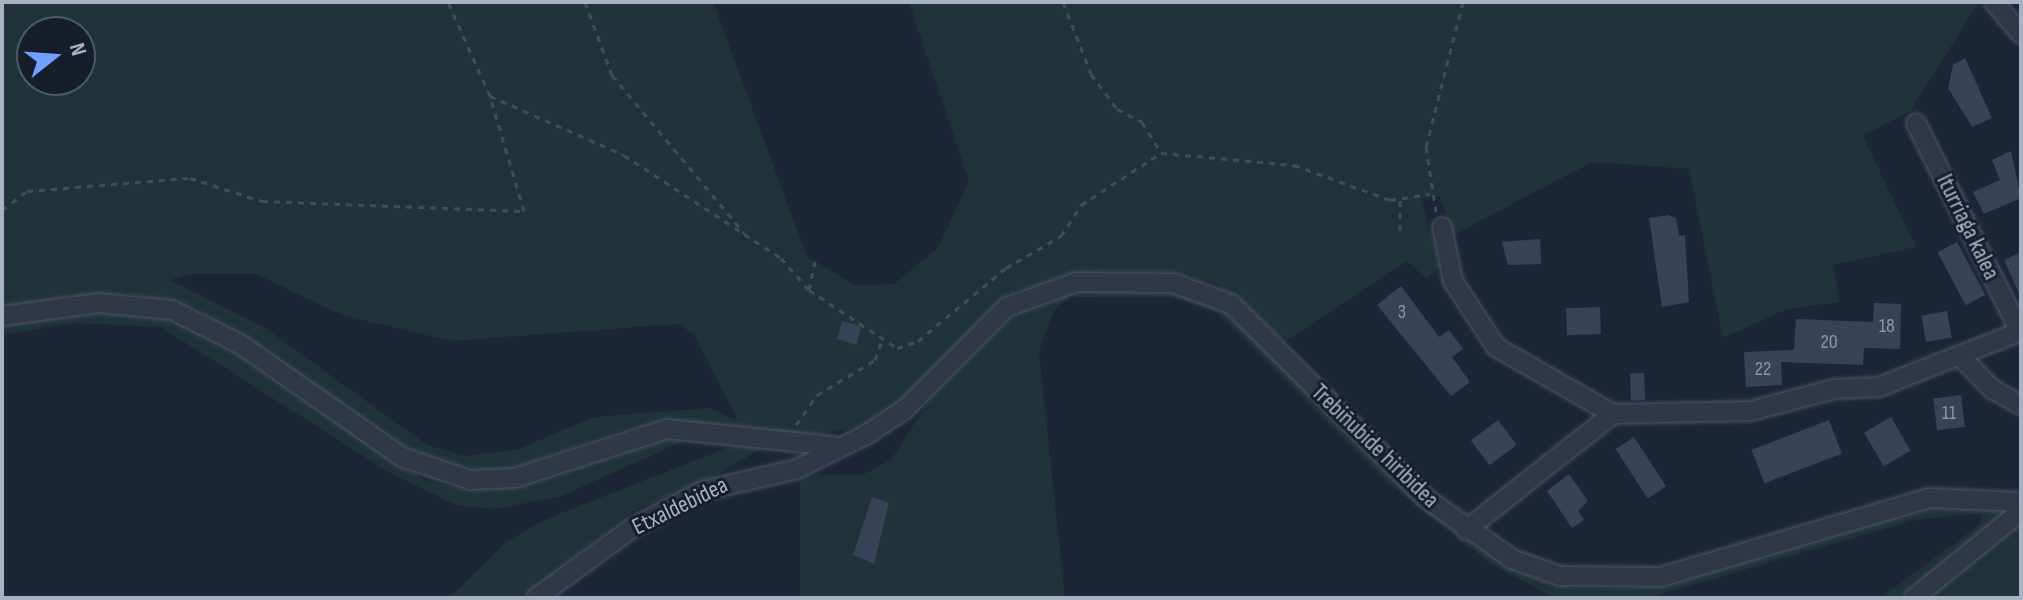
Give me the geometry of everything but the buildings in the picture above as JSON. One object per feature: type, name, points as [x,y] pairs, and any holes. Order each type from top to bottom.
[{"type":"street","points":[[1994,2],[2021,34]]},
{"type":"street","name":"Iturriaga kalea","points":[[1916,123],[2020,331]]},
{"type":"street","points":[[1442,227],[1453,281],[1496,347],[1613,414],[1751,411],[1879,387],[2020,331]]},
{"type":"street","name":"Trebiñubide hiribidea","points":[[840,446],[905,409],[1022,298],[1077,282],[1173,283],[1213,295],[1259,327],[1389,466],[1466,530],[1534,569],[1627,581],[1698,567],[1904,502],[1958,495],[2021,502]]},
{"type":"street","points":[[2,316],[99,303],[172,310],[240,344],[402,457],[448,477],[515,478],[667,429],[794,447],[840,446]]},
{"type":"street","points":[[1961,357],[1992,389],[2021,405]]},
{"type":"street","points":[[1466,530],[1613,414]]},
{"type":"street","name":"Etxaldebidea","points":[[536,598],[632,528],[702,491],[797,469],[840,446]]},
{"type":"street","points":[[1914,598],[2021,511]]},
{"type":"path","points":[[2,210],[27,191],[190,178],[262,201],[524,211],[490,96],[448,2]]},
{"type":"path","points":[[585,2],[612,75],[634,107],[746,236]]},
{"type":"path","points":[[1063,2],[1091,74],[1117,109],[1142,122],[1161,153]]},
{"type":"path","points":[[490,96],[624,155],[781,258],[809,290],[881,343],[897,348],[918,341],[1006,268],[1061,236],[1081,205],[1161,153],[1294,165],[1367,195],[1400,199],[1430,194],[1426,147],[1463,2]]},
{"type":"path","points":[[1400,199],[1400,230]]},
{"type":"path","points":[[809,290],[815,262]]},
{"type":"path","points":[[794,447],[797,418],[817,395],[863,372],[881,343]]},
{"type":"green space","points":[[2,2],[713,2],[807,257],[857,286],[894,284],[938,248],[969,181],[909,2],[1979,2],[1910,111],[1863,136],[1916,247],[1833,265],[1840,302],[1787,309],[1723,338],[1689,169],[1592,162],[1453,235],[1439,196],[1421,199],[1440,266],[1427,279],[1407,261],[1285,342],[1216,283],[1171,272],[1103,270],[1016,291],[898,403],[857,428],[788,438],[678,420],[623,430],[501,473],[425,459],[196,308],[126,293],[2,307]],"holes":[[[190,274],[256,274],[342,315],[451,341],[679,324],[694,335],[738,420],[709,408],[593,417],[519,449],[466,456],[427,445],[265,328],[170,280]]]},
{"type":"green space","points":[[1098,286],[1178,291],[1218,306],[1473,542],[1523,573],[1575,589],[1637,588],[1695,575],[1893,512],[1961,502],[2011,510],[1907,598],[1880,598],[1979,525],[1982,513],[1915,520],[1649,598],[1555,598],[1492,565],[1386,481],[1218,313],[1174,297],[1071,297],[1054,310],[1039,352],[1065,598],[800,598],[800,475],[864,474],[891,460],[936,390],[1022,309],[1050,294]]},
{"type":"green space","points":[[146,310],[189,322],[425,480],[461,489],[517,486],[672,436],[695,436],[559,497],[495,509],[456,505],[390,473],[161,327],[75,323],[2,335],[2,323]]},
{"type":"green space","points":[[740,443],[760,449],[703,483],[632,511],[522,598],[436,598],[454,593],[509,540],[546,519]]},
{"type":"green space","points":[[2021,518],[2021,598],[1922,598]]}]
